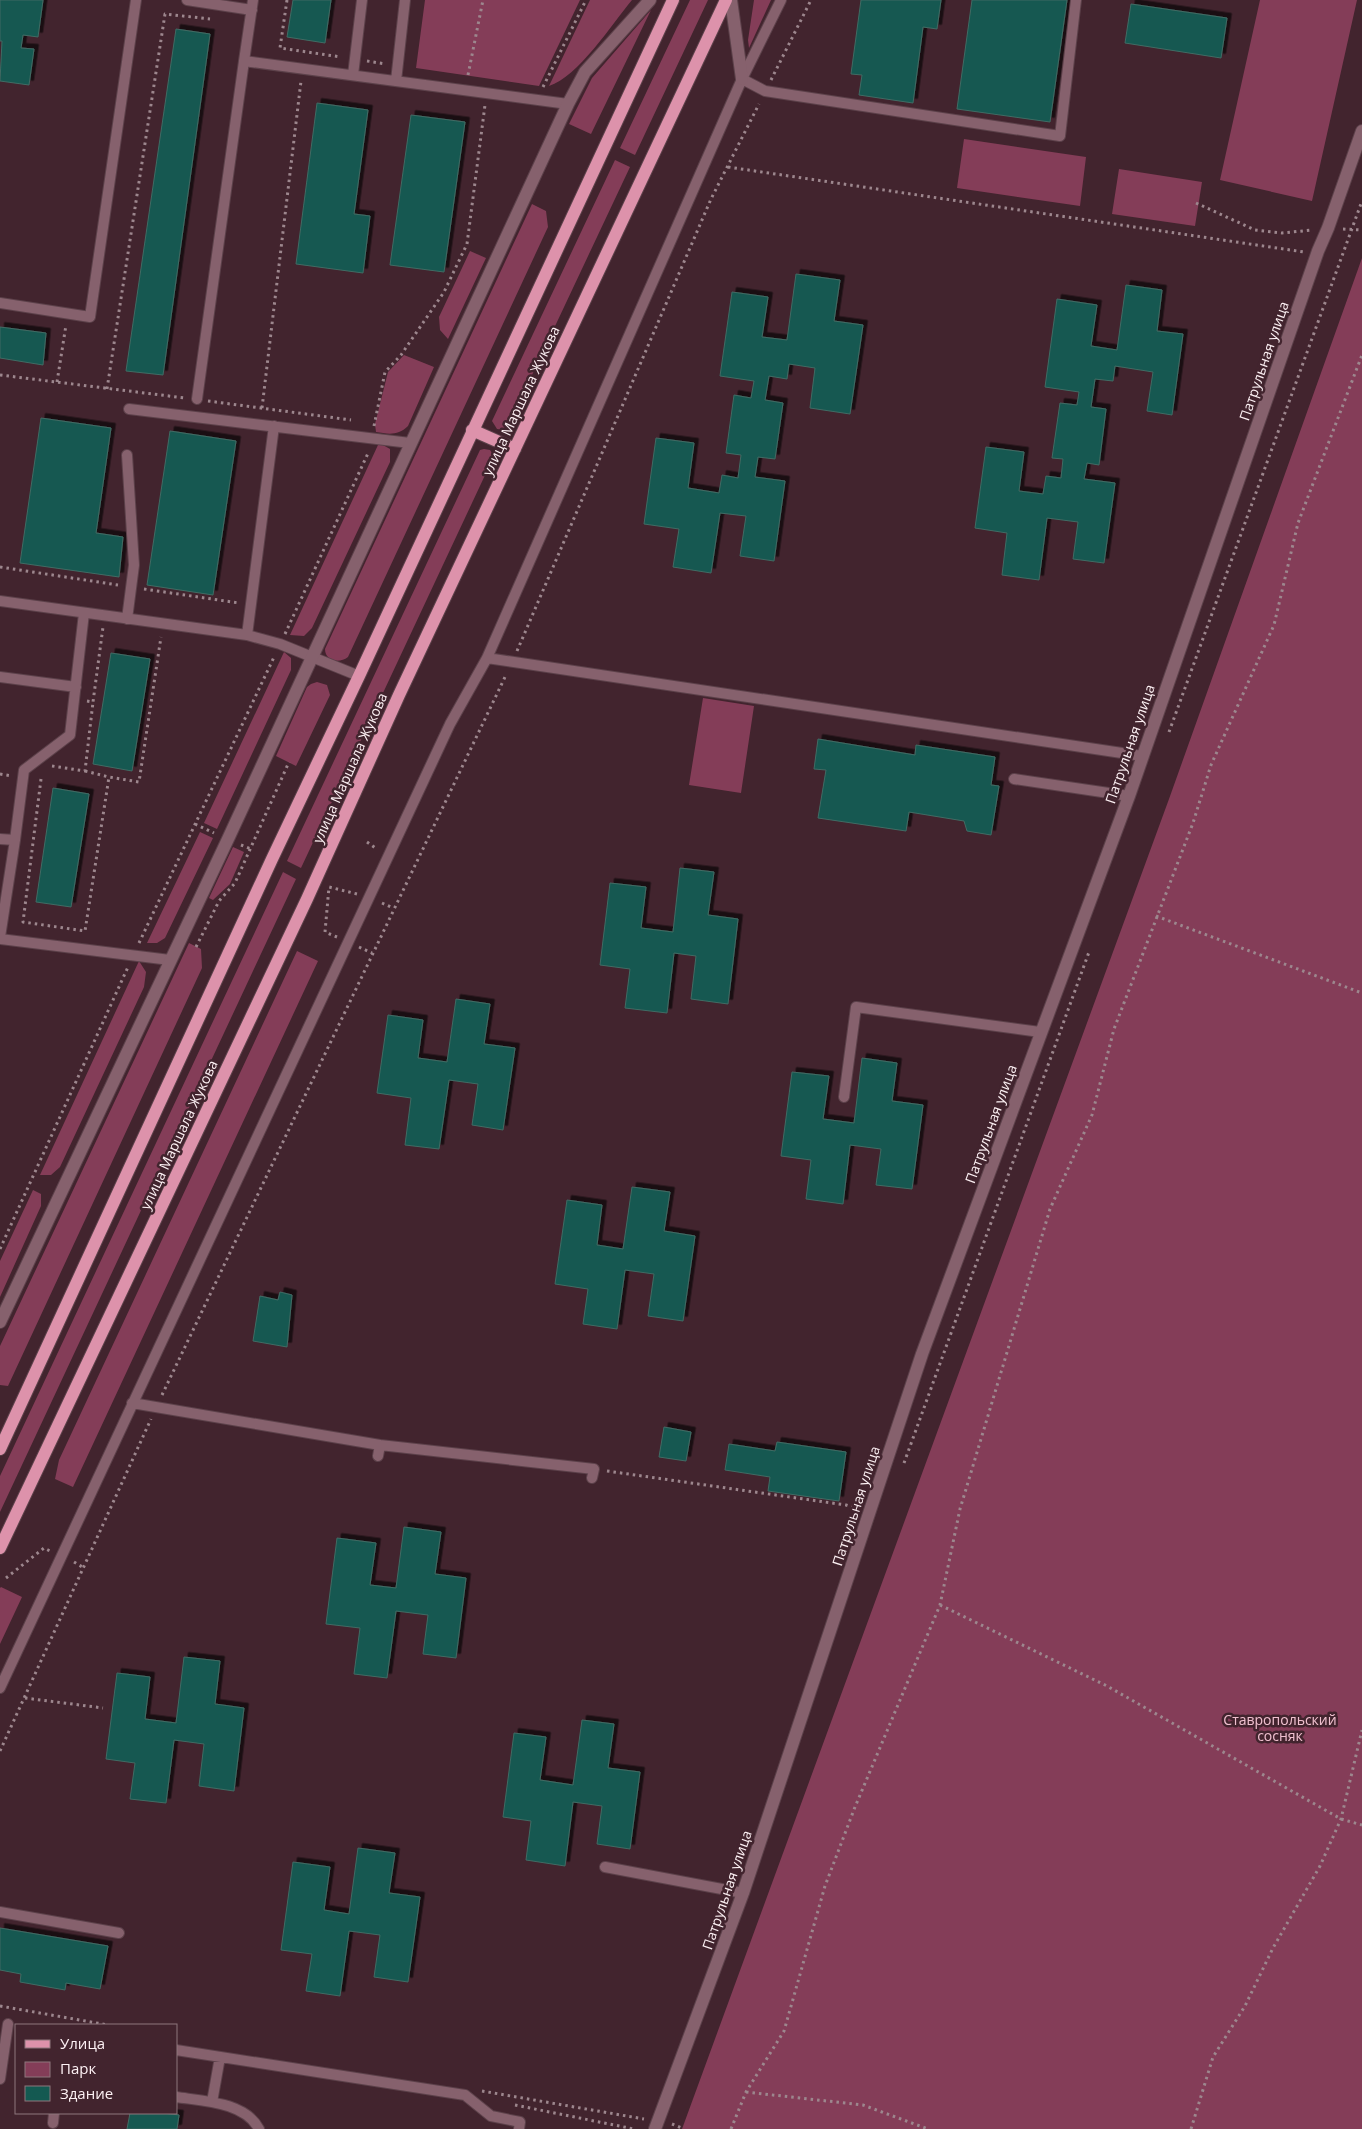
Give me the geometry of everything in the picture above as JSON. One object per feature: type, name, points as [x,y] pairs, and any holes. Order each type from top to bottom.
[{"type":"main road","points":[[0,1449],[272,859],[614,130],[673,0]]},
{"type":"main road","name":"улица Маршала Жукова","points":[[0,1548],[311,890],[399,695],[726,0]]},
{"type":"main road","points":[[472,430],[515,449]]},
{"type":"street","points":[[0,1322],[312,658],[568,104],[585,72],[650,0]]},
{"type":"street","points":[[731,0],[742,79]]},
{"type":"street","name":"Патрульная улица","points":[[655,2129],[742,1893],[922,1354],[1128,796],[1317,254],[1362,131]]},
{"type":"lane","points":[[0,303],[90,317],[136,0]]},
{"type":"lane","points":[[187,0],[253,5],[197,399]]},
{"type":"lane","points":[[353,75],[362,0]]},
{"type":"lane","points":[[396,81],[405,0]]},
{"type":"lane","points":[[0,1688],[450,724],[487,658],[742,79],[781,0]]},
{"type":"lane","points":[[742,79],[766,91],[1060,136],[1076,0]]},
{"type":"lane","points":[[244,60],[568,104]]},
{"type":"lane","points":[[129,409],[410,443]]},
{"type":"lane","points":[[247,635],[274,426]]},
{"type":"lane","points":[[127,456],[134,565],[127,619]]},
{"type":"lane","points":[[0,601],[247,635],[278,648],[312,658],[359,676]]},
{"type":"lane","points":[[84,613],[70,735],[24,770],[0,938],[170,960]]},
{"type":"lane","points":[[487,658],[1142,756]]},
{"type":"lane","points":[[0,677],[76,687]]},
{"type":"lane","points":[[1014,779],[1128,796]]},
{"type":"lane","points":[[0,839],[15,840]]},
{"type":"lane","points":[[844,1097],[856,1007],[1040,1032]]},
{"type":"lane","points":[[132,1403],[380,1445],[593,1474]]},
{"type":"lane","points":[[378,1456],[380,1445]]},
{"type":"lane","points":[[605,1867],[742,1893]]},
{"type":"lane","points":[[0,1912],[120,1933]]},
{"type":"lane","points":[[0,2079],[8,2024]]},
{"type":"lane","points":[[178,2050],[465,2095],[491,2116],[520,2122],[519,2129]]},
{"type":"lane","points":[[212,2102],[220,2057]]},
{"type":"lane","points":[[178,2097],[212,2102],[243,2112],[259,2129]]},
{"type":"path","points":[[269,651],[278,648],[375,438],[374,423],[385,372],[401,355],[444,292],[467,244],[488,79],[468,76],[483,0]]},
{"type":"path","points":[[533,86],[542,87],[586,0]]},
{"type":"path","points":[[0,1751],[156,1408],[512,661],[711,199],[811,0]]},
{"type":"path","points":[[107,389],[165,14],[219,20]]},
{"type":"path","points":[[262,408],[302,68]]},
{"type":"path","points":[[728,167],[1342,258]]},
{"type":"path","points":[[1168,735],[1362,201]]},
{"type":"path","points":[[1196,203],[1255,230],[1282,233],[1328,228]]},
{"type":"path","points":[[57,382],[66,319]]},
{"type":"path","points":[[731,2129],[746,2092],[784,2032],[825,1886],[855,1807],[940,1606],[960,1509],[1050,1209],[1092,1115],[1114,1029],[1193,823],[1211,766],[1274,625],[1298,523],[1362,355]]},
{"type":"path","points":[[74,700],[93,702],[103,625],[113,627]]},
{"type":"path","points":[[86,770],[109,777],[139,782],[162,634]]},
{"type":"path","points":[[196,947],[219,901],[235,883],[290,762]]},
{"type":"path","points":[[40,780],[23,922],[85,931],[109,777]]},
{"type":"path","points":[[1156,916],[1362,992]]},
{"type":"path","points":[[903,1466],[1090,951]]},
{"type":"path","points":[[593,1474],[846,1505],[869,1513]]},
{"type":"path","points":[[940,1606],[1107,1686],[1341,1819],[1362,1825]]},
{"type":"path","points":[[25,1698],[103,1708]]},
{"type":"path","points":[[1191,2129],[1213,2057],[1245,2006],[1273,1948],[1320,1866],[1341,1819],[1362,1730]]},
{"type":"path","points":[[0,2006],[102,2024]]},
{"type":"path","points":[[746,2092],[863,2105],[928,2129]]},
{"type":"path","points":[[512,2104],[634,2129]]},
{"type":"path","points":[[674,2114],[671,2124],[684,2129]]},
{"type":"green space","points":[[425,0],[580,0],[539,86],[416,68]]},
{"type":"green space","points":[[590,0],[632,0],[583,61],[560,81],[549,86]]},
{"type":"green space","points":[[690,0],[708,0],[635,155],[620,148]]},
{"type":"green space","points":[[754,0],[771,0],[749,48],[748,40]]},
{"type":"green space","points":[[1260,0],[1357,0],[1312,201],[1220,180]]},
{"type":"green space","points":[[651,10],[591,134],[569,124],[592,78]]},
{"type":"green space","points":[[964,139],[1086,157],[1080,206],[957,188]]},
{"type":"green space","points":[[615,160],[630,167],[507,428],[504,430],[497,429],[492,421]]},
{"type":"green space","points":[[1119,169],[1202,182],[1195,226],[1112,214]]},
{"type":"green space","points":[[532,204],[546,211],[548,227],[348,657],[337,661],[330,659],[325,649]]},
{"type":"green space","points":[[470,251],[486,258],[448,339],[440,330],[439,317]]},
{"type":"green space","name":"Ставропольский сосняк","points":[[1362,258],[1362,2129],[682,2129],[1169,799]]},
{"type":"green space","points":[[404,355],[434,367],[408,426],[397,433],[376,432],[375,424],[388,372]]},
{"type":"green space","points":[[378,445],[383,445],[390,449],[390,462],[312,628],[304,636],[290,635]]},
{"type":"green space","points":[[480,450],[490,450],[494,456],[301,868],[287,861]]},
{"type":"green space","points":[[284,652],[291,658],[291,670],[217,829],[204,823]]},
{"type":"green space","points":[[317,682],[327,685],[330,695],[296,766],[276,756],[307,687]]},
{"type":"green space","points":[[703,698],[754,706],[741,793],[689,785]]},
{"type":"green space","points":[[200,832],[213,838],[165,938],[157,943],[147,943]]},
{"type":"green space","points":[[233,847],[244,852],[230,884],[213,900],[209,898]]},
{"type":"green space","points":[[283,872],[296,879],[0,1512],[0,1476]]},
{"type":"green space","points":[[189,943],[201,949],[202,968],[8,1386],[0,1385],[0,1346]]},
{"type":"green space","points":[[297,951],[318,961],[73,1487],[55,1479],[59,1460]]},
{"type":"green space","points":[[139,961],[146,972],[144,987],[60,1167],[51,1175],[40,1175]]},
{"type":"green space","points":[[33,1190],[41,1194],[41,1206],[0,1297],[0,1261]]},
{"type":"green space","points":[[0,1588],[22,1597],[0,1644]]},
{"type":"building","points":[[0,0],[43,0],[38,37],[23,35],[21,48],[34,49],[29,85],[0,81],[2,41],[0,41]]},
{"type":"building","points":[[293,0],[331,0],[325,43],[287,37]]},
{"type":"building","points":[[861,0],[941,0],[937,29],[923,27],[913,103],[859,95],[862,75],[851,74]]},
{"type":"building","points":[[972,0],[1067,0],[1050,122],[957,109]]},
{"type":"building","points":[[1131,4],[1227,18],[1221,58],[1125,43]]},
{"type":"building","points":[[176,29],[210,34],[163,375],[126,371]]},
{"type":"building","points":[[317,103],[368,110],[354,214],[370,216],[363,273],[296,264]]},
{"type":"building","points":[[411,115],[465,122],[444,272],[390,265]]},
{"type":"building","points":[[796,274],[840,280],[834,321],[863,325],[850,414],[810,408],[815,368],[789,364],[787,379],[769,376],[765,400],[783,403],[775,459],[758,457],[755,477],[785,481],[774,561],[740,556],[746,516],[720,513],[711,573],[673,567],[679,529],[644,524],[656,438],[694,443],[688,488],[719,493],[722,475],[738,478],[741,455],[726,453],[734,395],[751,398],[754,381],[720,376],[732,292],[768,297],[762,337],[787,340]]},
{"type":"building","points":[[1126,285],[1162,290],[1157,331],[1183,334],[1172,415],[1147,411],[1153,372],[1115,366],[1113,381],[1095,379],[1091,407],[1106,409],[1099,465],[1087,463],[1084,479],[1115,483],[1104,563],[1073,559],[1078,522],[1047,518],[1039,580],[1002,575],[1007,533],[975,528],[986,447],[1024,452],[1019,491],[1043,494],[1046,476],[1061,478],[1063,459],[1052,458],[1060,403],[1077,405],[1079,392],[1045,387],[1057,299],[1097,305],[1091,346],[1117,350]]},
{"type":"building","points":[[0,327],[46,333],[43,365],[0,358]]},
{"type":"building","points":[[41,418],[111,428],[96,533],[123,537],[119,577],[20,563]]},
{"type":"building","points":[[170,431],[236,441],[213,595],[147,585]]},
{"type":"building","points":[[111,653],[150,659],[132,771],[93,764]]},
{"type":"building","points":[[818,739],[915,755],[916,745],[995,757],[991,785],[999,786],[991,835],[967,831],[964,821],[909,812],[906,831],[818,818],[826,770],[814,769]]},
{"type":"building","points":[[53,788],[89,794],[71,907],[36,902]]},
{"type":"building","points":[[680,868],[714,872],[708,915],[738,919],[728,1004],[691,999],[696,956],[674,953],[667,1013],[625,1008],[630,969],[600,965],[610,883],[646,887],[641,928],[673,932]]},
{"type":"building","points":[[456,999],[490,1004],[484,1044],[515,1048],[503,1130],[472,1125],[478,1084],[449,1080],[439,1149],[405,1145],[411,1098],[377,1093],[388,1015],[423,1020],[418,1058],[447,1062]]},
{"type":"building","points":[[862,1058],[897,1063],[892,1101],[923,1105],[912,1189],[876,1185],[881,1149],[850,1145],[843,1204],[806,1199],[811,1160],[781,1156],[792,1072],[829,1076],[823,1119],[854,1123]]},
{"type":"building","points":[[632,1187],[670,1192],[664,1231],[695,1236],[683,1321],[648,1316],[654,1274],[625,1270],[617,1329],[583,1324],[588,1289],[555,1284],[567,1200],[602,1205],[597,1245],[623,1249]]},
{"type":"building","points":[[280,1292],[292,1295],[287,1347],[253,1341],[260,1296],[278,1300]]},
{"type":"building","points":[[664,1427],[691,1432],[686,1461],[659,1457]]},
{"type":"building","points":[[777,1442],[846,1452],[839,1501],[768,1491],[770,1477],[725,1470],[729,1444],[775,1451]]},
{"type":"building","points":[[404,1527],[441,1532],[435,1574],[466,1578],[456,1658],[423,1654],[428,1615],[396,1611],[387,1678],[354,1674],[360,1628],[326,1624],[337,1538],[376,1543],[370,1585],[396,1588]]},
{"type":"building","points":[[184,1657],[220,1661],[215,1704],[244,1708],[234,1791],[199,1786],[204,1744],[174,1740],[166,1803],[130,1799],[135,1763],[106,1759],[117,1673],[150,1677],[145,1719],[176,1723]]},
{"type":"building","points":[[582,1720],[614,1724],[608,1768],[640,1772],[630,1849],[597,1844],[602,1806],[573,1802],[565,1866],[526,1860],[531,1821],[503,1817],[514,1733],[546,1737],[540,1780],[573,1785]]},
{"type":"building","points":[[358,1848],[395,1853],[389,1893],[420,1897],[408,1982],[374,1977],[380,1935],[349,1931],[340,1996],[306,1991],[312,1954],[281,1950],[293,1862],[330,1867],[324,1910],[349,1914]]},
{"type":"building","points":[[0,1928],[108,1946],[100,1989],[66,1983],[65,1990],[20,1982],[21,1974],[0,1970]]},
{"type":"building","points":[[130,2114],[179,2115],[177,2129],[127,2129]]}]
